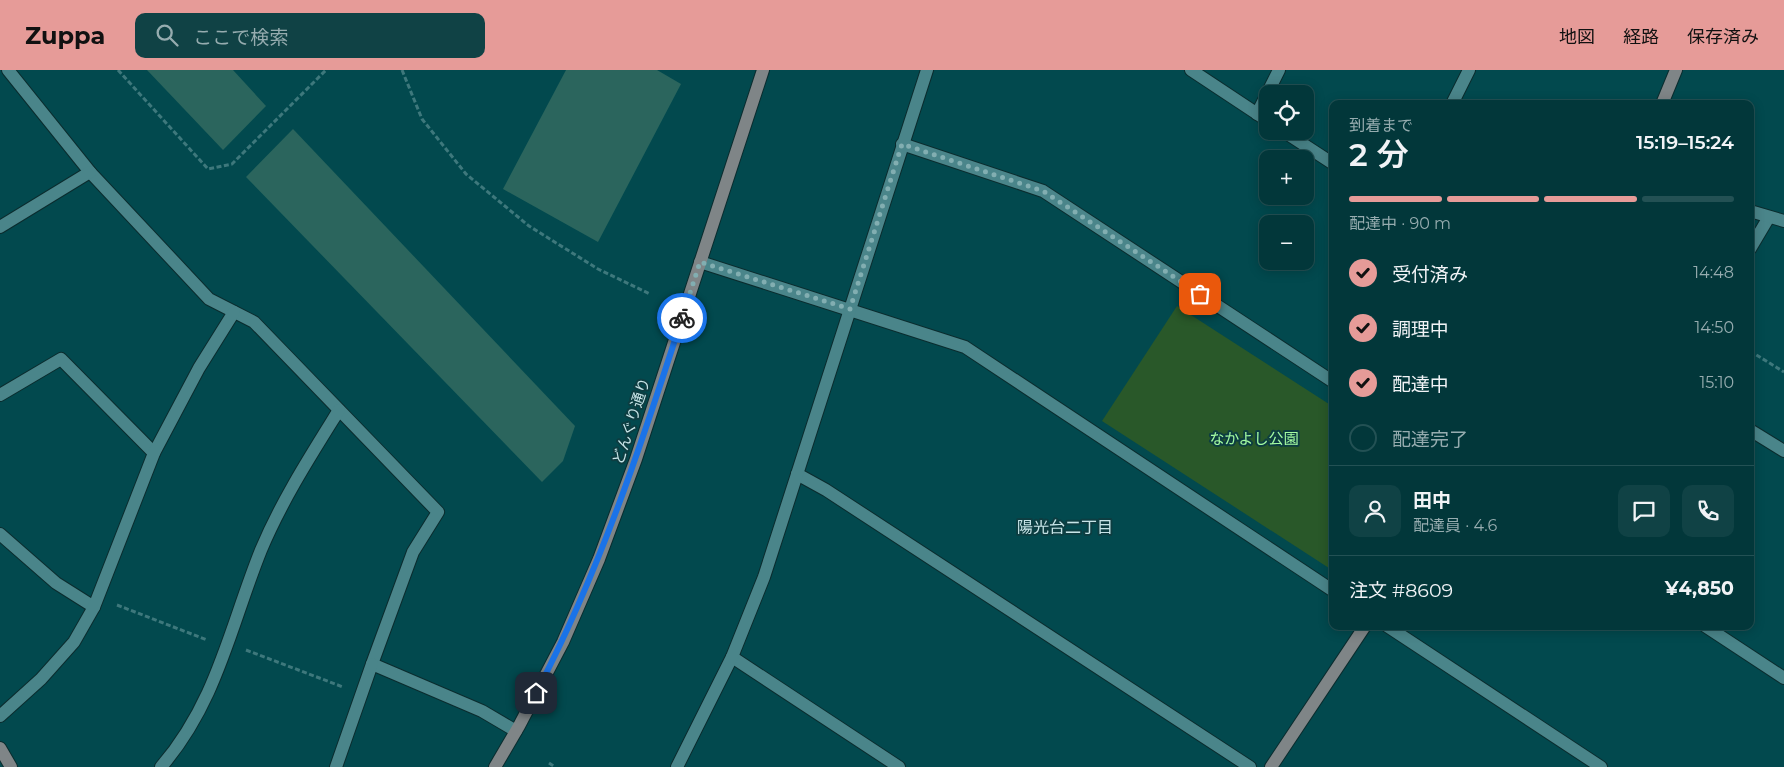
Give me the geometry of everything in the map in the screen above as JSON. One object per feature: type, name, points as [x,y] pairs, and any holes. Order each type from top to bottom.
[{"type":"street","points":[[8,70],[90,172],[210,299],[254,322],[438,512],[413,552],[336,767]]},
{"type":"street","name":"どんぐり通り","points":[[495,767],[563,642],[599,559],[636,459],[763,70]]},
{"type":"street","points":[[677,767],[732,657],[764,577],[927,70]]},
{"type":"street","points":[[1191,70],[1259,115]]},
{"type":"street","points":[[1274,85],[1279,70]]},
{"type":"street","points":[[1454,100],[1469,70]]},
{"type":"street","points":[[1664,100],[1676,70]]},
{"type":"street","points":[[1297,140],[1329,162]]},
{"type":"street","points":[[902,144],[1043,191],[1329,379]]},
{"type":"street","points":[[0,227],[90,172]]},
{"type":"street","points":[[1754,213],[1784,221]]},
{"type":"street","points":[[1754,242],[1769,217]]},
{"type":"street","points":[[700,262],[850,309],[965,348],[1329,588]]},
{"type":"street","points":[[0,716],[41,679],[74,642],[96,602],[154,453],[200,368],[234,312]]},
{"type":"street","points":[[0,395],[61,358],[154,453]]},
{"type":"street","points":[[161,767],[197,717],[228,646],[261,550],[293,483],[339,410]]},
{"type":"street","points":[[1754,432],[1784,451]]},
{"type":"street","points":[[797,474],[826,490],[1250,767]]},
{"type":"street","points":[[0,534],[56,583],[96,602]]},
{"type":"street","points":[[1271,767],[1362,630]]},
{"type":"street","points":[[1393,630],[1601,767]]},
{"type":"street","points":[[1711,630],[1784,678]]},
{"type":"street","points":[[732,657],[900,767]]},
{"type":"street","points":[[372,664],[482,711],[516,731]]},
{"type":"street","points":[[1,754],[11,767]]},
{"type":"path","points":[[118,70],[208,169],[232,164],[326,70]]},
{"type":"path","points":[[402,70],[422,119],[466,174],[529,226],[598,269],[650,294]]},
{"type":"path","points":[[1754,353],[1784,372]]},
{"type":"path","points":[[96,602],[228,646],[362,694]]},
{"type":"path","points":[[549,763],[555,767]]},
{"type":"green space","name":"なかよし公園","points":[[1177,306],[1329,404],[1329,568],[1102,421]]},
{"type":"building","points":[[147,70],[233,70],[266,106],[223,150]]},
{"type":"building","points":[[566,70],[657,70],[681,84],[598,242],[503,189]]},
{"type":"building","points":[[293,129],[575,426],[563,461],[542,482],[246,177]]},
{"type":"way so far","points":[[682,318],[700,262],[850,309],[902,144],[1043,191],[1200,294]]},
{"type":"district","name":"陽光台二丁目","points":[[1065,527]]},
{"type":"route","points":[[536,693],[563,642],[599,559],[636,459],[682,318]]}]
